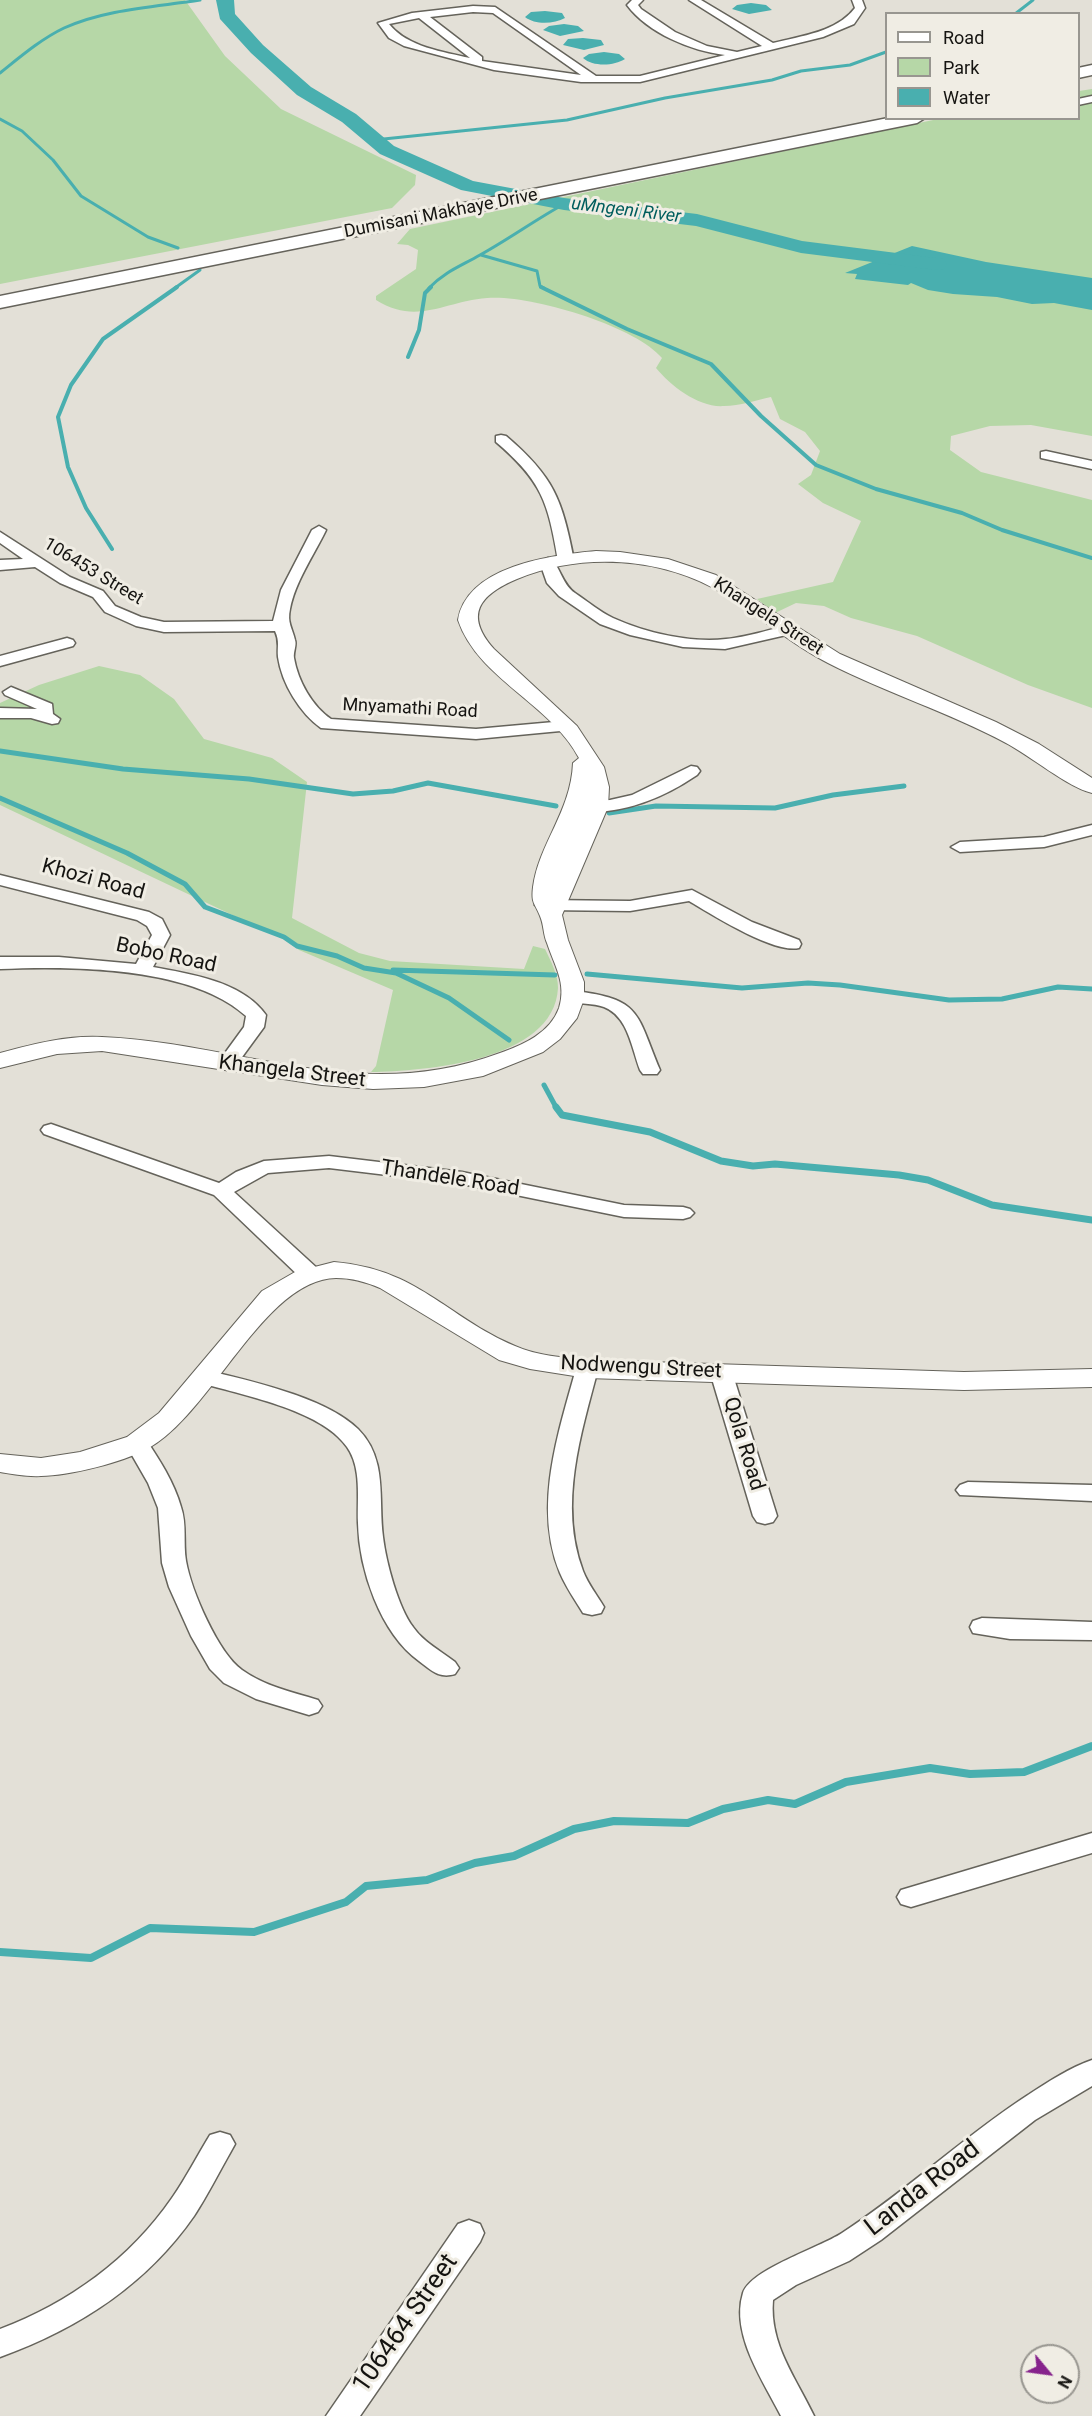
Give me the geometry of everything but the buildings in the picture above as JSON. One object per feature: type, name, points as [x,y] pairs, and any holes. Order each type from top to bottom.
[{"type":"main road","name":"Dumisani Makhaye Drive","points":[[0,302],[885,114]]},
{"type":"main road","name":"Dumisani Makhaye Drive","points":[[0,290],[907,120]]},
{"type":"street","points":[[638,0],[632,5],[637,11],[686,43],[698,48],[744,54]]},
{"type":"street","points":[[694,0],[749,36],[773,47]]},
{"type":"street","points":[[592,78],[501,12],[481,9],[390,19],[383,23],[408,44],[486,65],[538,76],[625,80],[660,76],[819,35],[850,22],[859,13],[860,3],[857,0]]},
{"type":"street","points":[[422,15],[486,65]]},
{"type":"street","points":[[501,439],[527,461],[548,486],[555,506],[557,562],[555,583],[564,593],[606,621],[636,632],[683,642],[725,644],[789,630]]},
{"type":"street","points":[[1046,455],[1092,465]]},
{"type":"street","name":"Mnyamathi Road","points":[[319,531],[289,590],[282,608],[280,626],[288,641],[286,657],[300,695],[314,715],[327,724],[476,734],[565,726]]},
{"type":"street","name":"106453 Street","points":[[0,536],[65,580],[98,594],[110,609],[150,625],[176,628],[280,626]]},
{"type":"street","name":"Khangela Street","points":[[0,1061],[44,1049],[114,1044],[328,1081],[424,1080],[475,1072],[506,1062],[550,1037],[570,1010],[574,997],[572,976],[566,957],[558,945],[552,908],[543,894],[549,867],[587,807],[582,745],[565,726],[486,653],[470,631],[467,620],[472,600],[483,590],[513,574],[557,562],[609,558],[638,560],[690,571],[734,592],[789,630],[852,668],[1011,736],[1092,787]]},
{"type":"street","points":[[0,565],[36,562]]},
{"type":"street","points":[[0,661],[67,643]]},
{"type":"street","points":[[0,666],[16,675]]},
{"type":"street","points":[[0,713],[48,717],[46,707],[11,692]]},
{"type":"street","points":[[587,807],[617,806],[648,796],[691,771]]},
{"type":"street","points":[[960,847],[1019,845],[1092,830]]},
{"type":"street","name":"Khozi Road","points":[[0,880],[143,916],[155,923],[161,935],[142,970]]},
{"type":"street","points":[[552,908],[630,906],[692,895],[745,926],[792,944]]},
{"type":"street","name":"Bobo Road","points":[[0,963],[76,963],[142,970],[233,995],[250,1005],[256,1015],[254,1027],[227,1064]]},
{"type":"street","points":[[574,997],[609,1001],[628,1014],[650,1070]]},
{"type":"street","points":[[51,1130],[221,1191],[310,1274]]},
{"type":"street","name":"Thandele Road","points":[[221,1191],[243,1176],[264,1167],[329,1162],[462,1178],[624,1211],[683,1213]]},
{"type":"street","name":"Nodwengu Street","points":[[0,1463],[41,1467],[83,1461],[137,1443],[169,1419],[271,1297],[290,1283],[310,1274],[338,1270],[371,1274],[397,1283],[500,1350],[534,1361],[587,1368],[964,1381],[1092,1378]]},
{"type":"street","points":[[587,1368],[571,1432],[561,1489],[562,1530],[572,1573],[592,1607]]},
{"type":"street","name":"Qola Road","points":[[721,1372],[765,1516]]},
{"type":"street","points":[[206,1377],[301,1408],[328,1419],[350,1435],[365,1457],[370,1484],[371,1537],[380,1573],[399,1626],[413,1643],[447,1668]]},
{"type":"street","points":[[137,1443],[160,1483],[169,1506],[173,1519],[174,1563],[184,1591],[221,1664],[237,1679],[284,1701],[309,1707]]},
{"type":"street","points":[[968,1490],[1092,1493]]},
{"type":"street","points":[[982,1627],[1034,1631],[1092,1631]]},
{"type":"street","points":[[911,1897],[1092,1843]]},
{"type":"street","name":"Landa Road","points":[[798,2416],[758,2338],[756,2301],[758,2294],[766,2285],[817,2264],[865,2235],[925,2191],[997,2131],[1024,2112],[1092,2072]]},
{"type":"street","points":[[0,2343],[33,2332],[62,2317],[124,2275],[179,2212],[220,2144]]},
{"type":"street","name":"106464 Street","points":[[342,2416],[469,2233]]},
{"type":"green space","points":[[0,0],[185,0],[225,56],[281,109],[416,175],[415,185],[392,208],[0,284]]},
{"type":"green space","points":[[1092,89],[1092,436],[1031,425],[990,426],[951,436],[950,450],[981,472],[1092,500],[1092,708],[1028,685],[917,636],[851,618],[824,606],[796,603],[775,613],[757,599],[833,582],[861,521],[823,503],[798,484],[811,475],[820,451],[805,432],[780,419],[771,397],[724,406],[715,406],[695,400],[669,382],[656,368],[662,358],[649,346],[606,324],[554,307],[506,298],[487,298],[418,312],[391,308],[376,300],[376,296],[416,269],[418,250],[408,245],[397,244],[410,229],[933,120],[1080,120],[1080,91]]},
{"type":"green space","points":[[99,666],[140,675],[174,699],[204,739],[272,758],[307,782],[292,918],[359,953],[390,961],[524,969],[533,946],[545,949],[558,983],[551,1013],[534,1032],[511,1047],[482,1057],[422,1069],[371,1072],[376,1066],[393,990],[299,950],[283,939],[0,805],[0,703],[39,685]]},
{"type":"water","points":[[751,3],[766,5],[772,10],[749,14],[732,9],[737,5]]},
{"type":"water","points":[[531,12],[562,13],[565,18],[545,23],[525,17]]},
{"type":"water","points":[[564,24],[578,26],[584,31],[560,36],[543,30],[549,26]]},
{"type":"water","points":[[568,39],[601,40],[604,45],[584,50],[563,45]]},
{"type":"water","points":[[604,52],[619,54],[625,59],[604,65],[592,63],[583,58],[589,54]]},
{"type":"water","points":[[912,246],[986,262],[1092,278],[1092,310],[1054,303],[1032,304],[997,297],[953,294],[928,290],[911,283],[908,285],[855,279],[857,274],[845,273]]},
{"type":"waterway","points":[[0,73],[47,37],[80,22],[131,10],[200,0]]},
{"type":"waterway","name":"uMngeni River","points":[[225,0],[226,15],[257,49],[304,91],[349,118],[387,150],[468,186],[564,204],[697,220],[801,247],[936,264]]},
{"type":"waterway","points":[[1018,12],[1033,0]]},
{"type":"waterway","points":[[374,140],[567,120],[665,98],[772,80],[801,71],[850,65],[885,52]]},
{"type":"waterway","points":[[0,119],[22,131],[53,160],[81,196],[148,237],[178,248]]},
{"type":"waterway","points":[[429,288],[447,273],[564,204]]},
{"type":"waterway","points":[[481,255],[537,271],[540,286],[544,288]]},
{"type":"waterway","points":[[175,288],[200,270]]},
{"type":"waterway","points":[[112,549],[86,508],[68,467],[58,417],[71,385],[103,339],[177,287]]},
{"type":"waterway","points":[[408,357],[419,330],[425,293],[431,287]]},
{"type":"waterway","points":[[541,287],[627,329],[711,364],[761,416],[816,465],[876,489],[962,513],[1002,530],[1092,558]]},
{"type":"waterway","points":[[0,751],[123,769],[249,779],[353,794],[393,791],[428,783],[556,806]]},
{"type":"waterway","points":[[609,813],[656,806],[775,808],[833,795],[904,786]]},
{"type":"waterway","points":[[0,798],[127,853],[185,884],[205,907],[284,937],[297,946],[337,956],[364,968],[396,973],[449,998],[509,1040]]},
{"type":"waterway","points":[[393,970],[555,975]]},
{"type":"waterway","points":[[587,974],[742,988],[808,983],[840,985],[949,1000],[1002,999],[1058,987],[1092,989]]},
{"type":"waterway","points":[[544,1085],[557,1109]]},
{"type":"waterway","points":[[556,1107],[562,1115],[650,1132],[721,1161],[753,1166],[775,1164],[899,1175],[928,1180],[992,1205],[1092,1220]]},
{"type":"waterway","points":[[0,1952],[91,1958],[150,1928],[254,1932],[346,1902],[366,1886],[427,1880],[475,1863],[514,1856],[574,1829],[614,1821],[688,1823],[723,1809],[768,1800],[795,1804],[846,1782],[930,1768],[970,1774],[1024,1772],[1092,1746]]}]
